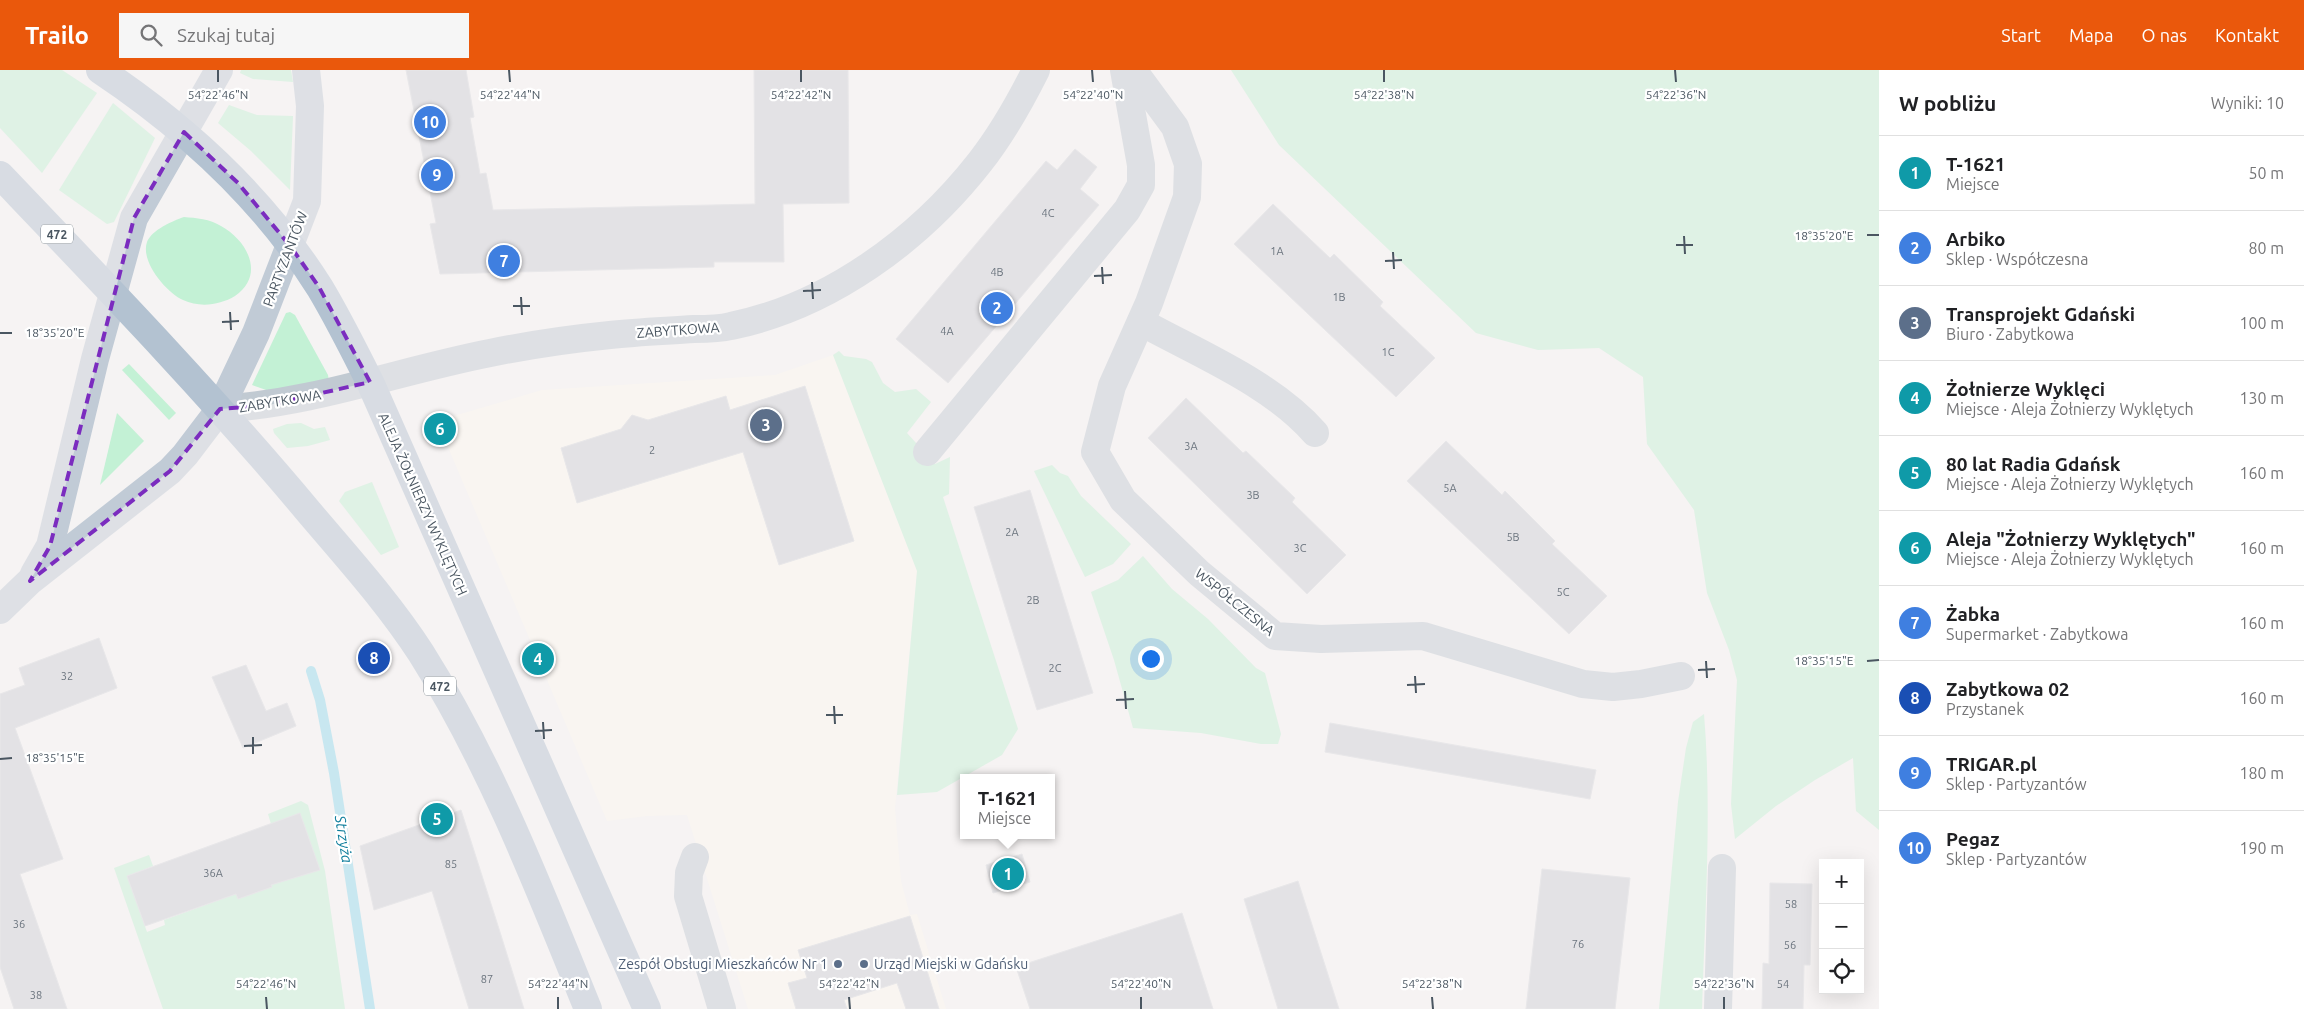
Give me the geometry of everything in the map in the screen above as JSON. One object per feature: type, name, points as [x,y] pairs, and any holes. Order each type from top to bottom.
[{"type":"main road","name":"ALEJA ŻOŁNIERZY WYKLĘTYCH","points":[[100,70],[184,132],[238,183],[262,209],[324,295],[370,382],[647,1009]]},
{"type":"main road","name":"472","points":[[0,176],[220,409],[396,616],[445,694],[490,780],[514,831],[588,1009]]},
{"type":"street","points":[[0,610],[30,581],[50,546],[112,295],[134,218],[219,70]]},
{"type":"street","name":"PARTYZANTÓW","points":[[30,581],[170,470],[185,455],[220,409],[256,333],[291,247],[307,201],[310,106],[306,70]]},
{"type":"street","name":"ZABYTKOWA","points":[[220,409],[269,405],[323,395],[436,364],[521,348],[610,335],[730,327],[775,314],[809,301],[877,260],[921,226],[951,196],[981,161],[1020,102],[1036,70]]},
{"type":"street","points":[[927,452],[1127,210],[1140,185],[1140,165],[1124,70]]},
{"type":"street","name":"WSPÓŁCZESNA","points":[[1133,70],[1175,127],[1188,164],[1187,197],[1141,322],[1112,386],[1095,452],[1123,500],[1199,573],[1276,636],[1321,639],[1424,636],[1583,684],[1606,687],[1641,684],[1680,676]]},
{"type":"street","points":[[1141,322],[1256,384],[1301,417],[1315,433]]},
{"type":"street","points":[[695,857],[689,873],[688,896],[722,1009]]},
{"type":"street","points":[[1718,1009],[1722,868]]},
{"type":"highlighted area","points":[[184,132],[238,183],[291,247],[319,287],[370,382],[269,405],[220,409],[170,471],[30,581],[50,546],[134,218]]},
{"type":"shaded area","points":[[833,355],[917,571],[895,808],[901,881],[910,915],[917,914],[946,1009],[748,1009],[687,815],[647,816],[607,821],[439,426],[440,420],[542,390],[775,375]]},
{"type":"green space","points":[[0,70],[62,70],[97,93],[42,173],[0,128]]},
{"type":"green space","points":[[241,70],[291,70],[293,82],[253,79],[240,73]]},
{"type":"green space","points":[[1231,70],[1879,70],[1879,830],[1856,811],[1853,758],[1776,806],[1735,839],[1731,804],[1737,680],[1729,650],[1707,593],[1694,510],[1647,444],[1643,377],[1599,348],[1538,350],[1476,333],[1279,145]]},
{"type":"green space","points":[[113,103],[155,138],[114,222],[107,224],[59,190]]},
{"type":"green space","points":[[229,105],[257,115],[293,116],[290,190],[251,151],[218,123]]},
{"type":"green space","points":[[184,217],[203,219],[217,224],[239,240],[245,249],[251,268],[250,278],[244,288],[235,296],[223,302],[203,305],[196,304],[177,296],[156,276],[147,259],[147,242],[158,230]]},
{"type":"green space","points":[[290,312],[295,315],[328,375],[329,382],[269,391],[252,385],[286,313]]},
{"type":"green space","points":[[839,351],[844,356],[866,359],[872,362],[883,383],[895,392],[916,389],[931,402],[907,433],[935,464],[950,457],[949,494],[943,497],[1018,729],[1002,755],[969,774],[960,774],[960,779],[937,792],[897,795],[917,571],[833,355]]},
{"type":"green space","points":[[129,364],[176,413],[169,420],[122,370]]},
{"type":"green space","points":[[117,413],[144,441],[100,485]]},
{"type":"green space","points":[[301,423],[314,429],[325,427],[330,440],[308,446],[287,448],[274,433],[273,429],[287,424]]},
{"type":"green space","points":[[1052,465],[1060,473],[1068,476],[1081,496],[1131,544],[1113,564],[1085,577],[1034,471]]},
{"type":"green space","points":[[372,482],[399,547],[381,555],[339,501],[345,492]]},
{"type":"green space","points":[[1143,556],[1172,589],[1208,619],[1256,668],[1265,673],[1281,734],[1278,744],[1261,744],[1201,733],[1133,728],[1114,660],[1091,592],[1118,580]]},
{"type":"green space","points":[[1704,714],[1708,824],[1702,1009],[1659,1009],[1678,802],[1686,748],[1693,722]]},
{"type":"green space","points":[[301,801],[308,805],[325,871],[345,1009],[163,1009],[114,868],[149,855],[153,866],[127,876],[147,932],[165,925],[164,920],[236,894],[238,899],[271,887],[269,882],[271,824],[268,814]]},
{"type":"building","points":[[406,70],[466,70],[474,117],[470,118],[480,174],[486,173],[493,210],[755,204],[754,70],[848,70],[849,203],[783,204],[784,262],[714,262],[714,267],[440,274],[430,224],[436,223]]},
{"type":"building","points":[[1075,149],[1097,167],[1080,189],[1099,205],[948,383],[896,339],[1046,161],[1057,170]]},
{"type":"building","points":[[1273,204],[1330,258],[1334,254],[1383,302],[1380,306],[1435,358],[1396,397],[1234,244]]},
{"type":"building","points":[[805,386],[854,541],[779,565],[743,452],[577,503],[561,448],[621,429],[632,415],[648,420],[726,396],[730,410]]},
{"type":"building","points":[[1186,398],[1243,453],[1246,451],[1295,498],[1292,502],[1346,555],[1307,594],[1148,438]]},
{"type":"building","points":[[1446,441],[1502,495],[1505,491],[1555,541],[1552,544],[1607,596],[1569,634],[1407,481]]},
{"type":"building","points":[[1030,490],[1093,693],[1037,710],[974,507]]},
{"type":"building","points":[[99,638],[117,688],[15,728],[63,859],[20,874],[67,1009],[14,1009],[0,967],[0,694],[25,685],[19,668]]},
{"type":"building","points":[[246,665],[266,711],[287,703],[296,726],[243,748],[212,677]]},
{"type":"building","points":[[1330,723],[1596,770],[1590,799],[1325,752]]},
{"type":"building","points":[[461,810],[524,1009],[469,1009],[432,891],[374,910],[360,846]]},
{"type":"building","points":[[300,813],[320,870],[271,885],[272,887],[238,899],[236,894],[145,926],[127,876]]},
{"type":"building","points":[[1022,854],[1030,882],[993,893],[986,865]]},
{"type":"building","points":[[1542,869],[1630,878],[1615,1009],[1526,1009]]},
{"type":"building","points":[[1298,881],[1339,1009],[1278,1009],[1244,899]]},
{"type":"building","points":[[1770,883],[1812,884],[1810,965],[1804,965],[1803,1009],[1762,1009],[1763,963],[1769,964]]},
{"type":"building","points":[[1182,913],[1213,1009],[1030,1009],[1016,967]]},
{"type":"building","name":"Urząd Miejski w Gdańsku","points":[[910,916],[939,1009],[906,1009],[897,983],[844,1000],[847,1009],[796,1009],[788,983],[807,978],[798,950]]},
{"type":"waterway","name":"Strzyża","points":[[311,671],[320,700],[334,773],[370,1009]]},
{"type":"place","name":"Pegaz","points":[[430,122]]},
{"type":"place","name":"TRIGAR.pl","points":[[437,175]]},
{"type":"place","name":"Żabka","points":[[504,261]]},
{"type":"place","name":"Arbiko","points":[[997,308]]},
{"type":"place","name":"Transprojekt Gdański","points":[[766,425]]},
{"type":"place","name":"Aleja \"Żołnierzy Wyklętych\"","points":[[440,429]]},
{"type":"place","name":"Zabytkowa 02","points":[[374,658]]},
{"type":"place","name":"Żołnierze Wyklęci","points":[[538,659]]},
{"type":"place","name":"80 lat Radia Gdańsk","points":[[437,819]]},
{"type":"place","name":"T-1621","points":[[1008,874]]},
{"type":"place","name":"Zespół Obsługi Mieszkańców Nr 1","points":[[838,964]]},
{"type":"place","name":"Urząd Miejski w Gdańsku","points":[[864,964]]}]
